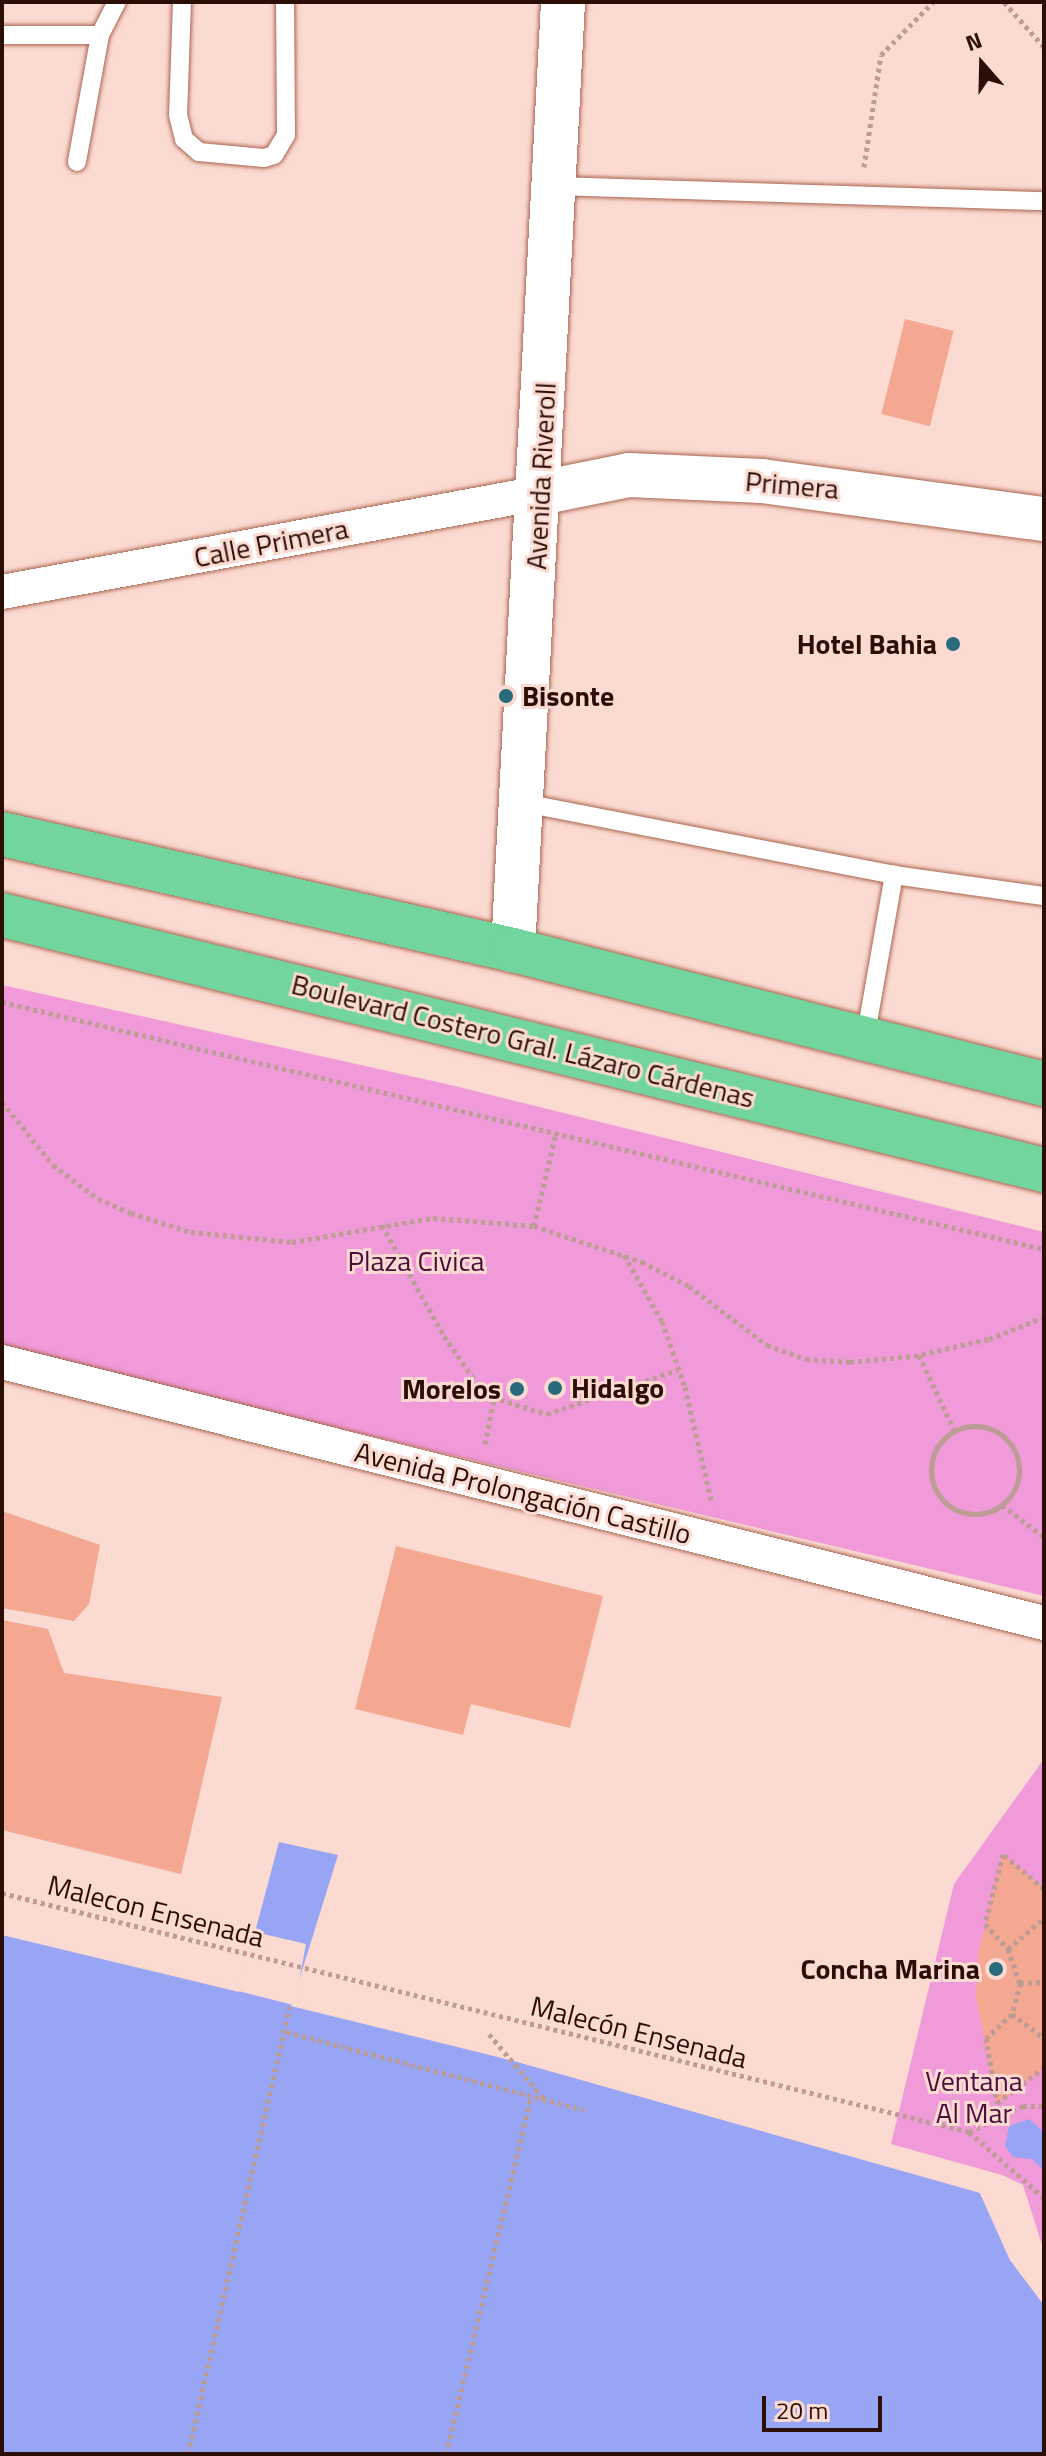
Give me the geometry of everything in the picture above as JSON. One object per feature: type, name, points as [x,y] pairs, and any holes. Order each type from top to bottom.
[{"type":"highway","points":[[2,834],[513,950],[1044,1084]]},
{"type":"highway","name":"Boulevard Costero Gral. Lázaro Cárdenas","points":[[2,915],[1044,1170]]},
{"type":"main road","name":"Avenida Riveroll","points":[[513,950],[524,803],[563,2]]},
{"type":"main road","name":"Primera","points":[[540,493],[629,475],[733,480],[920,498],[1044,519]]},
{"type":"street","name":"Calle Primera","points":[[2,592],[540,493]]},
{"type":"street","name":"Avenida Prolongación Castillo","points":[[2,1362],[1044,1623]]},
{"type":"lane","points":[[77,162],[100,35],[117,2]]},
{"type":"lane","points":[[182,2],[178,115],[184,139],[199,152],[264,158],[274,155],[286,135],[285,2]]},
{"type":"lane","points":[[2,35],[100,35]]},
{"type":"lane","points":[[556,186],[861,192],[1044,201]]},
{"type":"lane","points":[[524,803],[894,875],[1044,896]]},
{"type":"lane","points":[[865,1039],[894,875]]},
{"type":"path","points":[[861,192],[881,55],[933,2]]},
{"type":"path","points":[[1004,2],[1044,47]]},
{"type":"path","points":[[2,1002],[1044,1249]]},
{"type":"path","points":[[2,1102],[53,1165],[98,1199],[131,1213],[191,1232],[292,1242],[433,1218],[534,1226],[624,1254],[689,1286],[767,1345],[806,1359],[850,1362],[919,1354],[989,1339],[1044,1317]]},
{"type":"path","points":[[534,1226],[556,1133]]},
{"type":"path","points":[[382,1225],[444,1336],[485,1395],[547,1414],[678,1370]]},
{"type":"path","points":[[624,1254],[662,1321],[678,1370],[713,1509]]},
{"type":"path","points":[[919,1354],[954,1430]]},
{"type":"path","points":[[483,1456],[494,1398]]},
{"type":"path","points":[[982,1425],[995,1430],[1015,1449],[1019,1480],[1002,1505],[988,1512],[958,1511],[935,1490],[931,1477],[934,1450],[954,1430],[982,1425]]},
{"type":"path","points":[[1002,1505],[1044,1537]]},
{"type":"path","points":[[1044,1889],[1003,1854],[985,1924],[1008,1949],[1020,1983],[1012,2014],[986,2038],[997,2103],[1044,2068]]},
{"type":"path","name":"Malecon Ensenada","points":[[2,1893],[300,1967]]},
{"type":"path","points":[[1008,1949],[1044,1918]]},
{"type":"path","name":"Malecón Ensenada","points":[[300,1967],[969,2132],[1044,2198]]},
{"type":"path","points":[[1020,1983],[1044,1982]]},
{"type":"path","points":[[188,2454],[287,2032],[290,2006]]},
{"type":"path","points":[[1012,2014],[1044,2038]]},
{"type":"path","points":[[287,2032],[584,2110]]},
{"type":"path","points":[[489,2034],[545,2100]]},
{"type":"path","points":[[446,2454],[531,2096]]},
{"type":"path","points":[[969,2132],[1023,2106],[1044,2106]]},
{"type":"green space","name":"Plaza Civica","points":[[2,985],[455,1086],[1044,1232],[1044,1596],[2,1348]]},
{"type":"green space","name":"Ventana Al Mar","points":[[1044,1759],[1044,2251],[1023,2185],[1002,2175],[891,2144],[954,1884]]},
{"type":"water","points":[[279,1842],[338,1855],[291,2006],[514,2061],[980,2193],[1010,2260],[1044,2305],[1044,2454],[2,2454],[2,1935],[239,1992]]},
{"type":"water","points":[[1029,2119],[1044,2132],[1044,2171],[1032,2159],[1013,2157],[1005,2146],[1009,2126]]},
{"type":"pier","points":[[2,1931],[236,1988],[255,1932],[306,1944],[295,2003],[515,2057],[981,2190],[1013,2258],[1044,2305],[1010,2260],[980,2193],[963,2185],[514,2061]]},
{"type":"building","points":[[905,319],[954,331],[930,426],[881,414]]},
{"type":"building","points":[[2,1511],[100,1545],[89,1604],[74,1621],[2,1608]]},
{"type":"building","points":[[396,1546],[603,1596],[570,1728],[471,1704],[463,1735],[355,1709]]},
{"type":"building","points":[[2,1620],[48,1629],[64,1673],[222,1697],[181,1874],[2,1830]]},
{"type":"building","points":[[1003,1854],[1044,1889],[1044,2068],[997,2103],[976,1997],[978,1954]]},
{"type":"place","name":"Hotel Bahia","points":[[953,644]]},
{"type":"place","name":"Bisonte","points":[[506,696]]},
{"type":"place","name":"Hidalgo","points":[[555,1388]]},
{"type":"place","name":"Morelos","points":[[517,1389]]},
{"type":"place","name":"Concha Marina","points":[[996,1969]]}]
